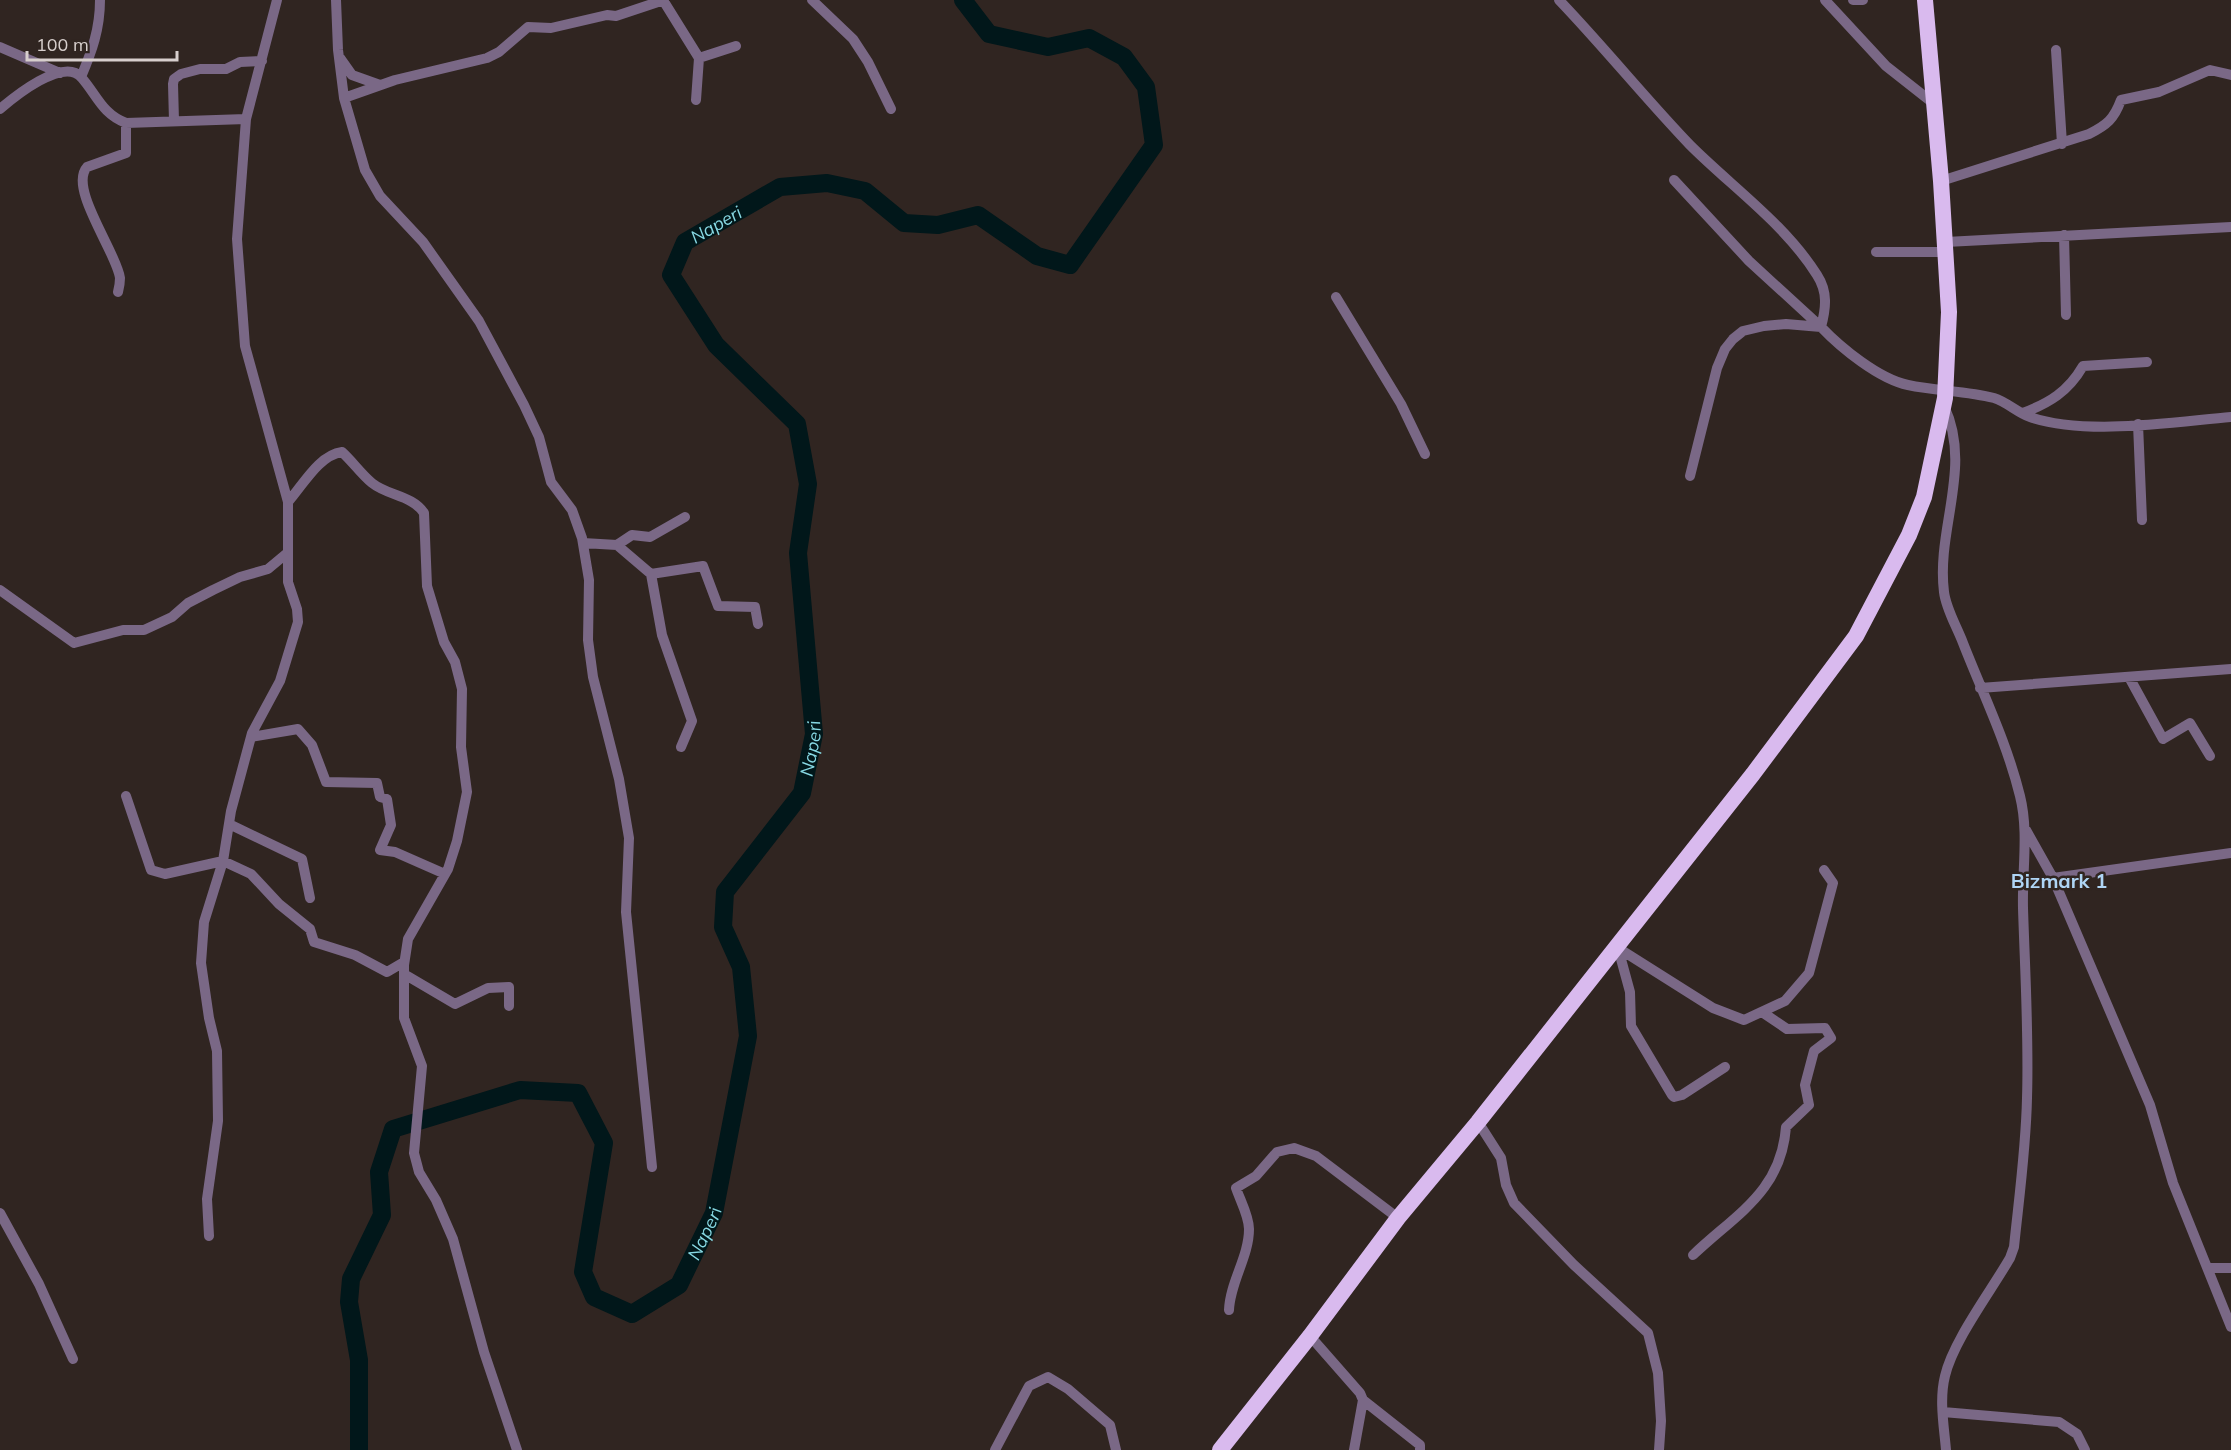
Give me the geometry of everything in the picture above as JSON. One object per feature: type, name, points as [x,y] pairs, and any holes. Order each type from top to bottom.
[{"type":"highway","points":[[1220,1450],[1310,1336],[1398,1218],[1618,948],[1856,636],[1910,535],[1923,497],[1945,398],[1949,312],[1941,181],[1925,0]]},
{"type":"street","points":[[81,77],[96,41],[100,20],[100,0]]},
{"type":"street","points":[[209,1236],[207,1198],[218,1121],[217,1051],[209,1018],[201,948],[204,922],[223,861],[229,824],[251,737],[280,681],[298,622],[297,609],[288,582],[286,554],[288,502],[245,346],[237,239],[246,119],[277,0]]},
{"type":"street","points":[[336,0],[338,55],[344,98],[365,170],[380,196],[423,242],[479,321],[524,405],[538,437],[551,482],[572,510],[583,543],[589,580],[588,640],[593,676],[619,779],[628,838],[626,912],[652,1167]]},
{"type":"street","points":[[344,98],[380,85],[487,58],[499,52],[528,27],[551,28],[607,15],[616,16],[663,0],[699,58],[696,100]]},
{"type":"street","points":[[812,0],[853,39],[868,62],[891,109]]},
{"type":"street","points":[[1559,0],[1661,115],[1750,200],[1803,256],[1818,276],[1824,290],[1827,304],[1821,327]]},
{"type":"street","points":[[1824,0],[1886,66],[1933,103]]},
{"type":"street","points":[[1853,0],[1863,0]]},
{"type":"street","points":[[699,58],[736,46]]},
{"type":"street","points":[[0,47],[60,73],[77,74],[108,114],[126,123],[246,119]]},
{"type":"street","points":[[2056,50],[2062,144]]},
{"type":"street","points":[[338,55],[352,75],[380,85]]},
{"type":"street","points":[[174,121],[173,84],[174,79],[181,74],[200,69],[226,69],[240,62],[262,62]]},
{"type":"street","points":[[1941,181],[2014,156],[2062,144],[2108,124],[2115,116],[2121,100],[2159,92],[2210,70],[2231,75]]},
{"type":"street","points":[[0,109],[23,90],[60,73]]},
{"type":"street","points":[[118,292],[120,278],[93,215],[83,171],[87,167],[126,153],[128,150],[126,123]]},
{"type":"street","points":[[1674,180],[1749,261],[1831,338],[1883,376],[1945,398],[1994,398],[2029,417],[2079,425],[2138,424],[2231,417]]},
{"type":"street","points":[[1876,252],[2064,235],[2231,227]]},
{"type":"street","points":[[2064,235],[2066,315]]},
{"type":"street","points":[[1336,297],[1401,404],[1425,454]]},
{"type":"street","points":[[1690,476],[1717,368],[1725,349],[1733,339],[1743,331],[1764,326],[1786,324],[1821,327]]},
{"type":"street","points":[[2023,413],[2050,403],[2073,383],[2083,366],[2147,362]]},
{"type":"street","points":[[1945,398],[1953,425],[1956,453],[1954,490],[1942,561],[1945,596],[1980,688],[2005,743],[2020,794],[2026,830],[2023,891],[2027,1100],[2014,1247],[2010,1258],[1950,1360],[1943,1389],[1946,1450]]},
{"type":"street","points":[[2138,424],[2142,520]]},
{"type":"street","points":[[288,502],[324,459],[332,453],[342,452],[373,483],[415,504],[424,513],[426,586],[444,642],[455,663],[462,689],[460,747],[467,792],[457,841],[445,874],[408,939],[404,974],[404,1018],[422,1066],[415,1144],[419,1172],[436,1200],[453,1239],[481,1342],[516,1450]]},
{"type":"street","points":[[583,543],[616,545],[632,535],[650,537],[685,517]]},
{"type":"street","points":[[616,545],[651,574],[662,635],[692,721],[681,747]]},
{"type":"street","points":[[0,590],[74,644],[123,630],[144,630],[172,617],[189,603],[240,577],[268,569],[286,554]]},
{"type":"street","points":[[651,574],[703,566],[718,606],[755,607],[758,624]]},
{"type":"street","points":[[1980,688],[2231,669]]},
{"type":"street","points":[[2129,677],[2163,739],[2190,723],[2210,756]]},
{"type":"street","points":[[251,737],[298,729],[312,746],[326,782],[377,783],[380,797],[387,799],[391,825],[380,850],[395,852],[445,874]]},
{"type":"street","points":[[126,796],[151,870],[165,874],[223,861],[251,874],[279,904],[310,929],[314,942],[355,955],[387,972],[405,963]]},
{"type":"street","points":[[229,824],[302,860],[310,898]]},
{"type":"street","points":[[2026,830],[2053,879],[2150,1105],[2173,1183],[2231,1327]]},
{"type":"street","points":[[2053,879],[2231,853]]},
{"type":"street","points":[[1618,948],[1713,1008],[1744,1020],[1785,1001],[1809,973],[1833,882],[1824,870]]},
{"type":"street","points":[[1618,948],[1630,992],[1631,1026],[1672,1095],[1674,1097],[1682,1095],[1725,1067]]},
{"type":"street","points":[[404,974],[455,1004],[488,988],[509,987],[509,1006]]},
{"type":"street","points":[[1693,1254],[1728,1222],[1743,1213],[1761,1193],[1784,1152],[1786,1127],[1809,1105],[1805,1085],[1814,1051],[1831,1038],[1825,1028],[1787,1029],[1762,1012]]},
{"type":"street","points":[[1478,1122],[1501,1158],[1506,1185],[1514,1203],[1574,1265],[1648,1333],[1658,1373],[1661,1420],[1659,1450]]},
{"type":"street","points":[[1229,1310],[1230,1293],[1239,1271],[1249,1228],[1236,1188],[1256,1176],[1277,1152],[1294,1148],[1316,1156],[1398,1218]]},
{"type":"street","points":[[0,1213],[39,1284],[73,1359]]},
{"type":"street","points":[[2209,1268],[2231,1268]]},
{"type":"street","points":[[1310,1336],[1356,1386],[1363,1400],[1420,1445],[1420,1450]]},
{"type":"street","points":[[995,1450],[1029,1386],[1048,1377],[1068,1389],[1110,1425],[1116,1450]]},
{"type":"street","points":[[1354,1450],[1363,1400]]},
{"type":"street","points":[[1943,1412],[2059,1422],[2077,1434],[2085,1450]]},
{"type":"waterway","name":"Naperi","points":[[359,1450],[359,1360],[349,1302],[351,1279],[382,1215],[379,1172],[393,1129],[520,1090],[578,1093],[604,1143],[583,1272],[594,1297],[632,1314],[679,1285],[714,1213],[748,1036],[741,967],[723,927],[725,892],[802,793],[814,734],[798,553],[808,484],[797,424],[716,345],[671,275],[685,242],[780,187],[827,183],[865,191],[904,223],[938,225],[978,215],[1037,256],[1070,265],[1154,145],[1146,87],[1124,57],[1089,38],[1048,47],[989,34],[963,0]]},
{"type":"district","name":"Bizmark 1","points":[[2059,880]]}]
